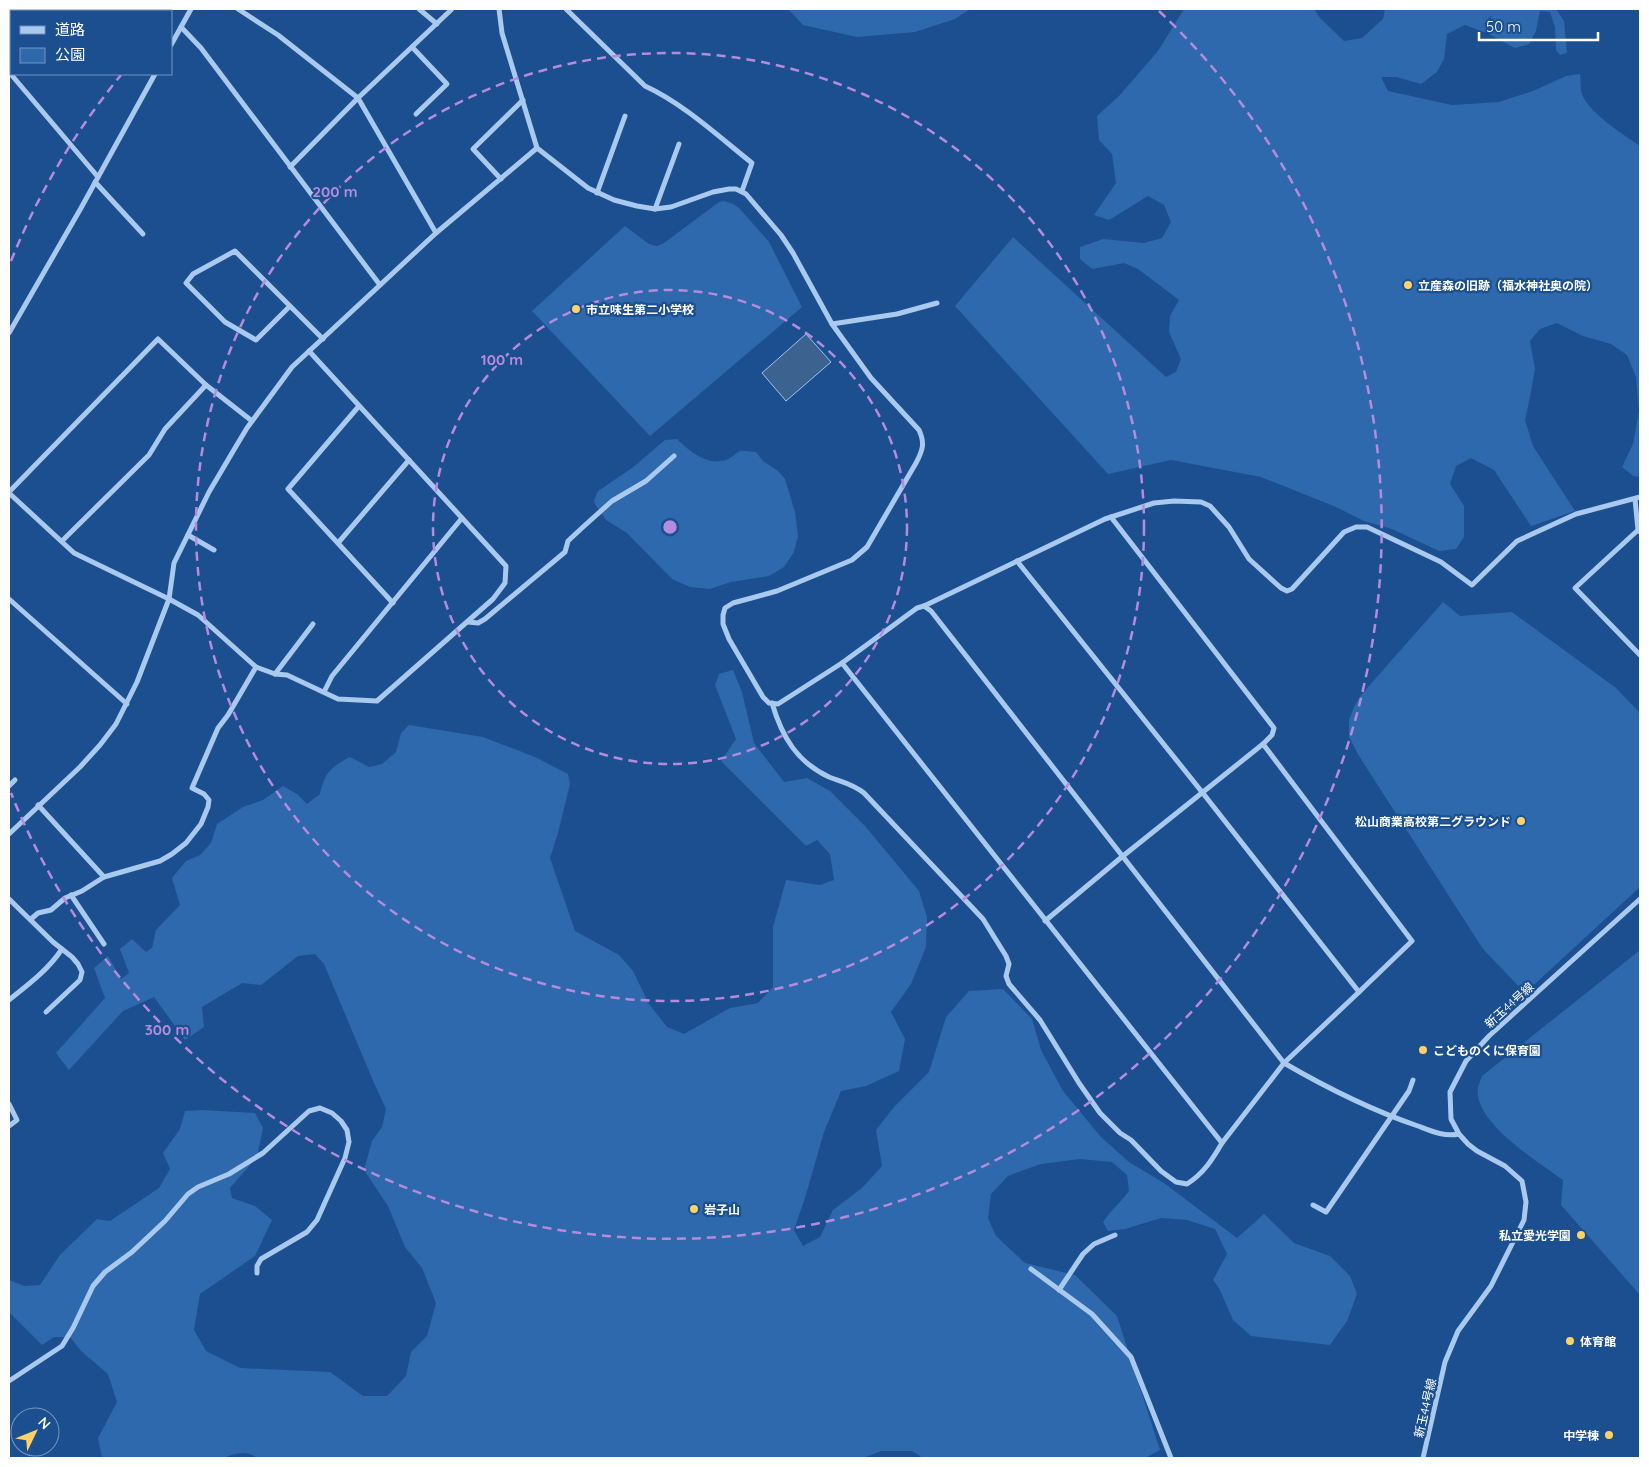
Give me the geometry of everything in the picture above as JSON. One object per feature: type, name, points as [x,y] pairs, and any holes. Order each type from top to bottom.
[{"type":"street","points":[[172,43],[191,9]]},
{"type":"street","points":[[238,9],[278,35],[358,98],[436,234]]},
{"type":"street","points":[[419,9],[437,24]]},
{"type":"street","points":[[290,167],[358,98],[452,9]]},
{"type":"street","points":[[500,9],[502,33],[537,148],[562,170],[588,188],[614,200],[655,209],[671,207],[713,192],[729,189],[742,191],[789,247],[832,324],[871,378],[919,430],[924,440],[923,450],[868,547],[860,554],[852,560],[777,591],[733,603],[726,608],[723,615],[723,624],[763,697],[770,703],[778,704],[842,663],[917,608],[1111,517],[1154,503],[1174,501],[1201,502],[1210,506],[1229,527],[1249,559],[1280,588],[1287,591],[1292,589],[1344,532],[1356,527],[1367,527],[1441,562],[1472,585],[1516,541],[1576,514],[1638,498],[1639,531],[1575,588],[1640,655]]},
{"type":"street","points":[[566,9],[645,86],[658,92],[685,111],[752,163],[742,191]]},
{"type":"street","points":[[181,27],[197,43],[380,285]]},
{"type":"street","points":[[412,47],[446,84],[416,114]]},
{"type":"street","points":[[11,75],[143,234]]},
{"type":"street","points":[[9,333],[154,75]]},
{"type":"street","points":[[501,179],[473,149],[523,100]]},
{"type":"street","points":[[598,192],[626,116]]},
{"type":"street","points":[[655,209],[679,144]]},
{"type":"street","points":[[9,834],[80,767],[116,724],[137,682],[169,599],[174,563],[209,492],[252,421],[292,367],[436,234],[537,148]]},
{"type":"street","points":[[290,306],[256,340],[225,322],[186,283],[193,274],[235,251],[290,306],[323,339]]},
{"type":"street","points":[[832,324],[897,314],[937,303]]},
{"type":"street","points":[[252,421],[206,385],[158,339],[9,492],[74,553],[198,615],[256,667],[275,674],[287,675],[338,699],[378,701],[468,622],[500,591],[505,583],[506,566],[309,351]]},
{"type":"street","points":[[62,541],[149,455],[165,429],[206,385]]},
{"type":"street","points":[[359,406],[288,489],[393,603]]},
{"type":"street","points":[[468,622],[478,623],[485,619],[565,552],[568,541],[612,501],[646,481],[674,456]]},
{"type":"street","points":[[338,543],[409,460]]},
{"type":"street","points":[[1046,920],[1263,744],[1272,735],[1274,728],[1111,517]]},
{"type":"street","points":[[324,692],[332,676],[462,518]]},
{"type":"street","points":[[188,535],[214,550]]},
{"type":"street","points":[[1017,561],[1359,992]]},
{"type":"street","points":[[9,599],[126,704]]},
{"type":"street","points":[[924,606],[931,611],[1284,1063],[1310,1078],[1390,1117],[1440,1134],[1451,1136],[1459,1134]]},
{"type":"street","points":[[275,674],[313,624]]},
{"type":"street","points":[[842,663],[1222,1143]]},
{"type":"street","points":[[31,919],[38,913],[51,910],[71,895],[82,891],[104,877],[160,861],[186,843],[201,824],[208,807],[208,800],[204,794],[192,788],[218,728],[228,716],[256,667]]},
{"type":"street","points":[[772,703],[781,727],[801,759],[811,767],[831,778],[848,783],[864,794],[983,919],[1006,956],[1009,964],[1006,976],[1010,984],[1040,1020],[1100,1113],[1120,1133],[1131,1140],[1161,1171],[1176,1182],[1187,1184],[1199,1176],[1210,1163],[1222,1143],[1284,1063],[1412,941],[1263,744]]},
{"type":"street","points":[[9,786],[15,780]]},
{"type":"street","points":[[38,805],[104,877]]},
{"type":"street","points":[[71,895],[104,944]]},
{"type":"street","points":[[9,899],[78,964],[82,972],[80,980],[46,1012]]},
{"type":"street","name":"新玉44号線","points":[[1423,1458],[1446,1362],[1458,1331],[1491,1286],[1524,1220],[1526,1202],[1522,1182],[1505,1166],[1477,1151],[1459,1134],[1451,1119],[1450,1092],[1466,1061],[1490,1036],[1640,899]]},
{"type":"street","points":[[9,1000],[46,970],[62,949]]},
{"type":"street","points":[[1313,1205],[1326,1212],[1409,1091],[1413,1080]]},
{"type":"street","points":[[9,1104],[17,1120],[9,1126]]},
{"type":"street","points":[[9,1381],[62,1346],[74,1328],[93,1286],[105,1272],[132,1252],[165,1220],[188,1194],[198,1187],[229,1174],[263,1153],[308,1111],[320,1108],[332,1113],[347,1130],[349,1142],[345,1158],[317,1220],[307,1232],[273,1250],[261,1259],[257,1266],[257,1273]]},
{"type":"street","points":[[1059,1290],[1083,1254],[1094,1244],[1115,1235]]},
{"type":"street","points":[[1031,1270],[1092,1314],[1131,1357],[1171,1458]]},
{"type":"green space","points":[[788,9],[970,9],[955,19],[915,32],[857,37],[803,25]]},
{"type":"green space","points":[[1184,9],[1314,9],[1320,18],[1344,41],[1362,38],[1383,19],[1385,9],[1556,9],[1564,21],[1567,53],[1560,55],[1556,50],[1555,27],[1550,12],[1540,11],[1536,31],[1529,44],[1515,48],[1487,33],[1465,25],[1447,34],[1444,59],[1437,72],[1421,84],[1396,77],[1381,77],[1388,91],[1452,105],[1499,102],[1533,91],[1566,76],[1580,74],[1582,94],[1591,108],[1607,123],[1640,146],[1640,477],[1633,476],[1622,467],[1633,444],[1639,411],[1636,377],[1627,355],[1611,344],[1583,336],[1557,323],[1540,329],[1530,341],[1535,369],[1525,420],[1533,446],[1575,511],[1531,526],[1494,470],[1471,458],[1456,466],[1450,484],[1464,506],[1464,537],[1456,549],[1439,551],[1392,529],[1364,521],[1336,507],[1261,477],[1171,460],[1108,474],[955,306],[1013,237],[1166,377],[1176,372],[1181,359],[1169,332],[1170,316],[1179,300],[1138,269],[1124,263],[1092,269],[1080,259],[1080,247],[1103,239],[1144,243],[1162,238],[1171,222],[1164,205],[1148,196],[1109,220],[1094,215],[1116,183],[1112,154],[1099,140],[1097,116],[1119,96],[1158,51]]},
{"type":"green space","points":[[724,201],[739,208],[769,242],[802,307],[650,436],[532,311],[625,226],[649,244],[657,246],[664,243],[719,202]]},
{"type":"green space","points":[[677,439],[693,453],[713,461],[726,460],[740,451],[756,452],[763,461],[778,471],[785,479],[795,512],[798,536],[794,552],[784,567],[769,576],[731,582],[710,589],[690,587],[672,579],[627,533],[606,520],[595,504],[594,500],[598,491],[632,468],[665,440]]},
{"type":"green space","name":"松山商業高校第二グラウンド","points":[[1443,602],[1460,616],[1512,612],[1616,688],[1640,713],[1640,887],[1525,993],[1483,949],[1359,756],[1349,737],[1349,720],[1361,695]]},
{"type":"green space","points":[[733,670],[742,692],[754,743],[784,782],[807,778],[830,791],[865,826],[919,891],[927,917],[926,947],[911,984],[891,1012],[905,1039],[899,1071],[866,1086],[841,1091],[824,1132],[794,1230],[803,1246],[820,1237],[833,1210],[862,1188],[882,1166],[876,1130],[894,1107],[929,1072],[946,1017],[969,991],[1003,989],[1032,1019],[1041,1050],[1063,1091],[1101,1137],[1129,1162],[1164,1183],[1237,1238],[1264,1214],[1294,1243],[1330,1256],[1350,1276],[1357,1294],[1347,1321],[1330,1345],[1251,1336],[1233,1320],[1219,1288],[1213,1280],[1227,1254],[1215,1229],[1187,1220],[1161,1218],[1125,1229],[1108,1231],[1103,1222],[1129,1191],[1127,1175],[1112,1162],[1080,1159],[1041,1164],[1008,1176],[991,1194],[988,1218],[996,1236],[1025,1263],[1075,1275],[1117,1316],[1160,1450],[1145,1458],[923,1458],[912,1451],[881,1451],[863,1458],[257,1458],[253,1455],[241,1453],[224,1458],[102,1458],[98,1438],[117,1402],[108,1374],[81,1351],[70,1337],[54,1337],[42,1345],[9,1312],[9,1280],[24,1286],[40,1285],[60,1255],[97,1219],[110,1221],[159,1188],[170,1169],[163,1153],[180,1129],[185,1111],[255,1113],[263,1128],[257,1157],[230,1188],[232,1198],[255,1206],[272,1220],[255,1256],[200,1294],[194,1330],[206,1351],[240,1368],[330,1372],[363,1396],[387,1396],[406,1376],[411,1352],[427,1336],[436,1303],[422,1268],[405,1247],[388,1206],[364,1170],[372,1141],[382,1127],[386,1109],[324,964],[315,954],[298,956],[261,985],[242,983],[202,1007],[204,1027],[185,1040],[154,997],[123,1011],[69,1070],[56,1053],[105,998],[94,968],[108,956],[121,979],[129,973],[120,949],[132,939],[146,952],[152,948],[156,930],[180,905],[172,878],[186,861],[200,855],[211,843],[217,824],[243,807],[263,800],[283,786],[297,794],[307,804],[320,794],[324,780],[333,767],[350,757],[369,767],[382,764],[396,752],[401,733],[409,725],[483,737],[535,757],[568,774],[570,784],[550,858],[575,931],[619,955],[633,971],[649,1004],[667,1027],[684,1034],[730,1008],[758,1003],[773,987],[773,927],[786,880],[820,885],[834,880],[830,854],[817,840],[806,846],[721,761],[736,739],[715,685],[719,674]]},
{"type":"green space","points":[[1639,951],[1640,1295],[1561,1205],[1563,1180],[1509,1140],[1485,1114],[1479,1100],[1478,1087],[1482,1076]]},
{"type":"shaded area","points":[[806,334],[831,362],[786,401],[762,373]]},
{"type":"place","name":"立産森の旧跡（福水神社奥の院）","points":[[1408,285]]},
{"type":"place","name":"市立味生第二小学校","points":[[576,309]]},
{"type":"place","name":"松山商業高校第二グラウンド","points":[[1521,821]]},
{"type":"place","name":"こどものくに保育園","points":[[1423,1050]]},
{"type":"place","name":"岩子山","points":[[694,1209]]},
{"type":"place","name":"私立愛光学園","points":[[1581,1235]]},
{"type":"place","name":"体育館","points":[[1570,1341]]},
{"type":"place","name":"中学棟","points":[[1609,1435]]}]
